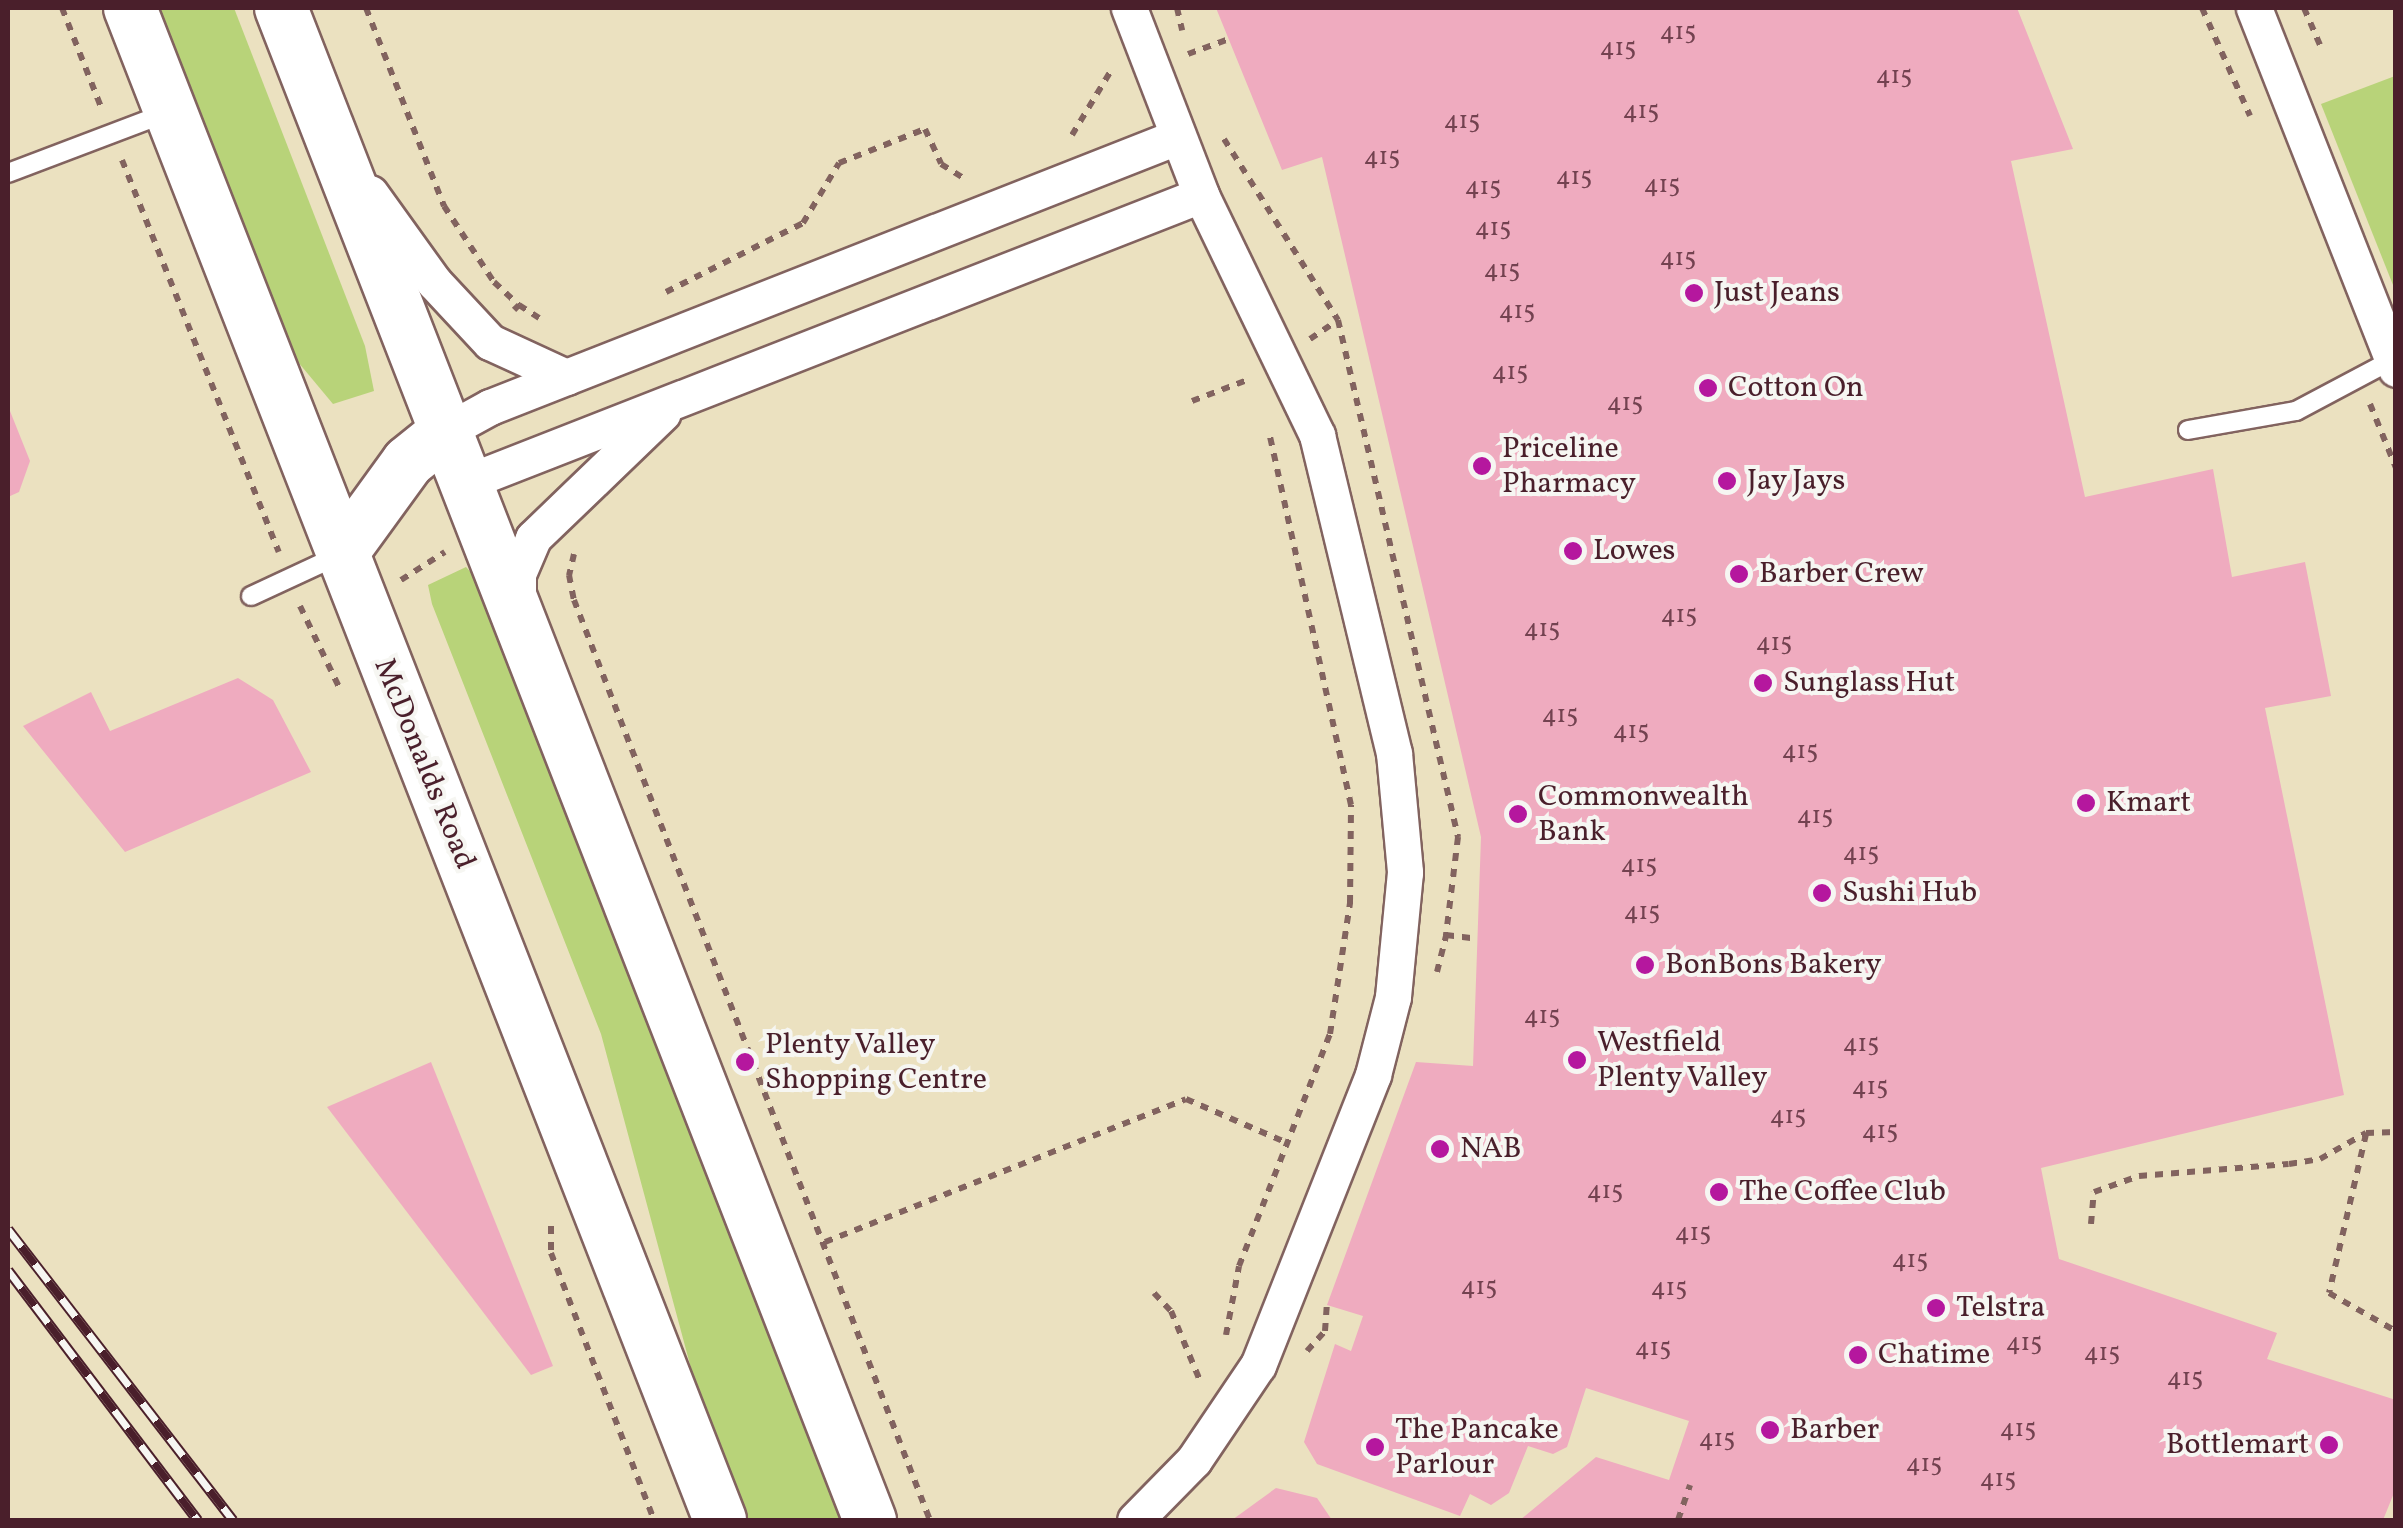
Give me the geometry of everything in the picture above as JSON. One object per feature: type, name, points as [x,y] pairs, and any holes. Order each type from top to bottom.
[{"type":"main road","name":"McDonalds Road","points":[[130,8],[720,1520]]},
{"type":"main road","points":[[281,8],[870,1520]]},
{"type":"main road","points":[[342,553],[398,473],[448,430]]},
{"type":"main road","points":[[342,553],[406,510],[476,504]]},
{"type":"street","points":[[1129,8],[1201,195],[1304,403],[1330,475],[1394,753],[1404,872],[1402,928],[1373,1075],[1258,1365],[1194,1460],[1135,1520]]},
{"type":"street","points":[[2254,8],[2394,364]]},
{"type":"street","points":[[448,430],[566,377],[1177,137]]},
{"type":"street","points":[[335,142],[434,282],[490,342],[566,377]]},
{"type":"street","points":[[476,504],[678,398],[1201,195]]},
{"type":"street","points":[[518,613],[522,562],[548,522],[678,398]]},
{"type":"lane","points":[[8,173],[171,112]]},
{"type":"lane","points":[[2188,430],[2296,411],[2394,364]]},
{"type":"lane","points":[[251,596],[342,553]]},
{"type":"path","points":[[62,8],[312,637],[344,699]]},
{"type":"path","points":[[366,8],[444,206],[494,282],[545,322]]},
{"type":"path","points":[[2304,8],[2320,45]]},
{"type":"path","points":[[1188,54],[1229,39]]},
{"type":"path","points":[[1054,143],[1072,136],[1113,70],[1106,55]]},
{"type":"path","points":[[663,294],[804,223],[839,163],[926,129],[941,164],[963,179],[981,172]]},
{"type":"path","points":[[490,342],[518,304]]},
{"type":"path","points":[[1192,400],[1250,379],[1261,395]]},
{"type":"path","points":[[1225,1341],[1239,1266],[1330,1034],[1350,903],[1350,805],[1265,414]]},
{"type":"path","points":[[312,637],[362,606],[476,504]]},
{"type":"path","points":[[548,522],[575,550],[569,575],[574,600],[930,1520]]},
{"type":"path","points":[[825,1242],[1186,1099],[1287,1143]]},
{"type":"path","points":[[2091,1224],[2094,1192],[2139,1176],[2320,1159],[2366,1133],[2396,1132]]},
{"type":"path","points":[[2366,1133],[2329,1292],[2396,1331]]},
{"type":"path","points":[[551,1222],[552,1253],[654,1520]]},
{"type":"path","points":[[1154,1293],[1171,1311],[1196,1376],[1208,1392],[1214,1382]]},
{"type":"path","points":[[1678,1520],[1690,1485]]},
{"type":"green space","points":[[150,8],[234,8],[365,346],[374,391],[333,404],[288,350]]},
{"type":"green space","points":[[2395,76],[2395,290],[2321,104]]},
{"type":"green space","points":[[466,567],[476,578],[847,1520],[741,1520],[702,1409],[601,1034],[432,604],[428,585]]},
{"type":"building","name":"Westfield Plenty Valley","points":[[1216,8],[2017,8],[2073,149],[2011,161],[2085,497],[2213,469],[2232,577],[2305,562],[2331,696],[2265,708],[2344,1095],[2041,1168],[2059,1259],[2277,1333],[2267,1359],[2396,1400],[2396,1488],[2383,1520],[1520,1520],[1596,1457],[1669,1480],[1689,1421],[1586,1388],[1567,1447],[1553,1454],[1528,1446],[1509,1493],[1491,1505],[1470,1494],[1460,1516],[1317,1464],[1304,1442],[1335,1344],[1351,1351],[1363,1316],[1327,1305],[1416,1062],[1473,1066],[1481,837],[1322,157],[1282,170]]},
{"type":"building","points":[[8,406],[30,461],[19,492],[8,497]]},
{"type":"building","points":[[238,678],[273,700],[311,772],[125,852],[23,726],[91,692],[110,731]]},
{"type":"building","points":[[431,1062],[553,1366],[531,1375],[327,1107]]},
{"type":"building","points":[[1276,1488],[1317,1498],[1332,1520],[1232,1520]]},
{"type":"railway","points":[[8,1229],[233,1520]]},
{"type":"railway","points":[[8,1270],[198,1520]]},
{"type":"place","name":"Just Jeans","points":[[1694,293]]},
{"type":"place","name":"Cotton On","points":[[1708,388]]},
{"type":"place","name":"Priceline Pharmacy","points":[[1482,466]]},
{"type":"place","name":"Jay Jays","points":[[1727,481]]},
{"type":"place","name":"Lowes","points":[[1573,551]]},
{"type":"place","name":"Barber Crew","points":[[1739,574]]},
{"type":"place","name":"Sunglass Hut","points":[[1763,683]]},
{"type":"place","name":"Kmart","points":[[2086,803]]},
{"type":"place","name":"Commonwealth Bank","points":[[1518,814]]},
{"type":"place","name":"Sushi Hub","points":[[1822,893]]},
{"type":"place","name":"BonBons Bakery","points":[[1645,965]]},
{"type":"place","name":"Westfield Plenty Valley","points":[[1577,1060]]},
{"type":"place","name":"Plenty Valley Shopping Centre","points":[[745,1062]]},
{"type":"place","name":"NAB","points":[[1440,1149]]},
{"type":"place","name":"The Coffee Club","points":[[1719,1192]]},
{"type":"place","name":"Telstra","points":[[1936,1308]]},
{"type":"place","name":"Chatime","points":[[1858,1355]]},
{"type":"place","name":"Barber","points":[[1770,1430]]},
{"type":"place","name":"Bottlemart","points":[[2329,1445]]},
{"type":"place","name":"The Pancake Parlour","points":[[1375,1447]]}]
